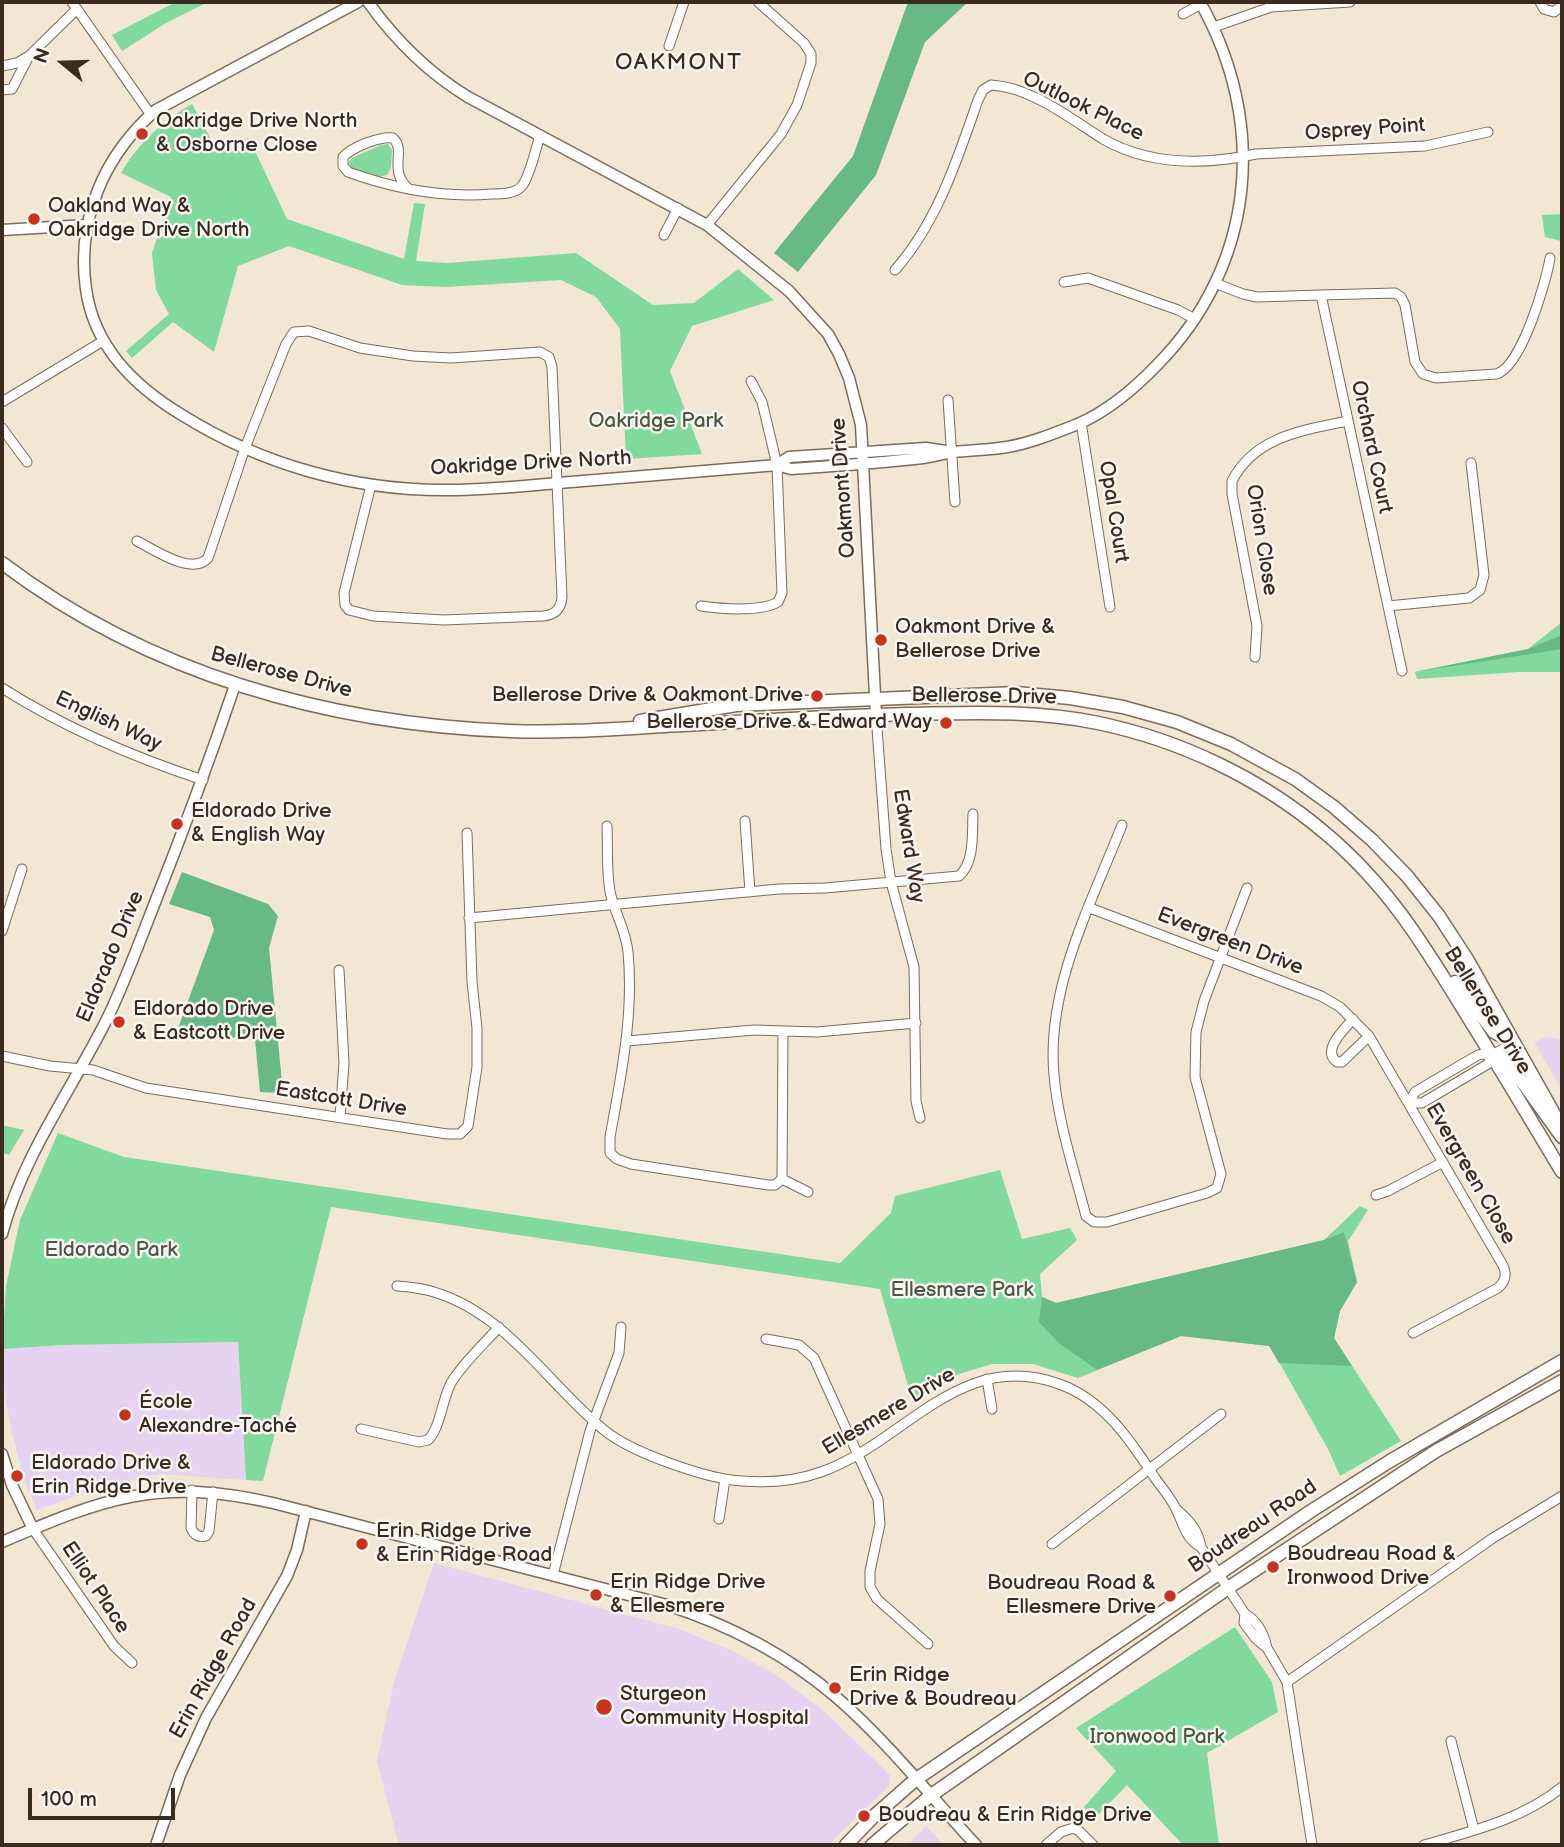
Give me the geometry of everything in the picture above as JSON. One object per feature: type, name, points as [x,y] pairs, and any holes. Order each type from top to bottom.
[{"type":"main road","name":"Bellerose Drive","points":[[2,563],[67,608],[113,634],[183,666],[235,685],[334,710],[447,728],[577,731],[876,715],[992,712],[1048,715],[1122,729],[1171,744],[1226,767],[1285,802],[1362,866],[1415,930],[1562,1172]]},
{"type":"main road","name":"Bellerose Drive","points":[[577,731],[736,705],[1016,693],[1096,702],[1177,722],[1257,757],[1295,779],[1372,839],[1407,876],[1453,937],[1562,1128]]},
{"type":"main road","points":[[1415,930],[1494,1032],[1514,1044]]},
{"type":"main road","points":[[1492,1055],[1502,1058],[1513,1069],[1562,1137]]},
{"type":"main road","name":"Boudreau Road","points":[[846,1845],[915,1780],[1218,1573],[1380,1468],[1562,1361]]},
{"type":"main road","name":"Boudreau Road","points":[[872,1845],[930,1796],[1228,1588],[1436,1451],[1562,1381]]},
{"type":"street","name":"Oakridge Drive North","points":[[358,2],[197,87],[151,115],[132,133],[113,159],[94,198],[87,225],[84,278],[90,312],[103,341],[126,372],[157,399],[196,424],[245,448],[308,471],[371,485],[448,490],[777,465],[790,469],[862,458],[926,458],[951,452],[1010,446],[1081,422],[1128,392],[1170,352],[1195,319],[1215,283],[1238,215],[1244,157],[1243,131],[1235,86],[1214,27],[1200,3]]},
{"type":"street","name":"Oakmont Drive","points":[[368,2],[400,43],[438,78],[468,97],[707,225],[789,291],[828,334],[839,354],[861,425],[876,715]]},
{"type":"street","points":[[669,46],[684,2]]},
{"type":"street","points":[[707,225],[787,126],[811,63],[811,54],[804,44],[758,2]]},
{"type":"street","points":[[1214,27],[1271,7],[1350,2]]},
{"type":"street","points":[[1540,2],[1544,9],[1553,12],[1560,7],[1561,2]]},
{"type":"street","points":[[1183,14],[1200,3]]},
{"type":"street","points":[[2,90],[12,89],[29,56],[74,5],[151,115]]},
{"type":"street","points":[[2,66],[29,56]]},
{"type":"street","name":"Outlook Place","points":[[895,270],[913,249],[942,198],[978,100],[983,90],[991,85],[1051,106],[1105,139],[1138,155],[1185,162],[1244,157]]},
{"type":"street","name":"Osprey Point","points":[[1244,157],[1256,154],[1425,146],[1488,132]]},
{"type":"street","points":[[409,189],[398,177],[398,144],[393,138],[386,137],[343,157],[342,166],[350,173],[409,189],[458,196],[515,191],[524,183],[540,135]]},
{"type":"street","points":[[664,235],[678,208]]},
{"type":"street","points":[[2,230],[87,225]]},
{"type":"street","points":[[1215,283],[1258,297],[1395,293],[1405,305],[1415,362],[1423,374],[1436,378],[1496,374],[1503,372],[1511,364],[1532,319],[1545,286],[1550,258]]},
{"type":"street","points":[[1064,282],[1088,278],[1178,310],[1195,319]]},
{"type":"street","name":"Orchard Court","points":[[1321,295],[1402,671]]},
{"type":"street","points":[[136,541],[189,565],[205,561],[211,552],[245,448],[286,344],[291,335],[299,330],[314,332],[360,348],[413,356],[468,357],[540,352],[549,357],[552,367],[562,597],[558,610],[543,616],[444,620],[349,611],[345,605],[344,593],[371,485]]},
{"type":"street","points":[[2,402],[103,341]]},
{"type":"street","points":[[701,606],[764,607],[775,604],[781,598],[783,587],[777,465],[762,402],[751,381]]},
{"type":"street","points":[[948,400],[956,502]]},
{"type":"street","name":"Orion Close","points":[[1255,657],[1257,626],[1232,494],[1233,478],[1257,451],[1272,440],[1348,421]]},
{"type":"street","name":"Opal Court","points":[[1081,422],[1110,607]]},
{"type":"street","points":[[2,428],[27,462]]},
{"type":"street","points":[[1388,606],[1469,598],[1480,590],[1484,575],[1471,463]]},
{"type":"street","name":"Eldorado Drive","points":[[2,1234],[4,1219],[30,1157],[80,1069],[118,994],[204,780],[235,685]]},
{"type":"street","name":"English Way","points":[[2,688],[48,715],[103,742],[150,762],[204,780]]},
{"type":"street","name":"Edward Way","points":[[876,715],[883,823],[891,881],[914,967],[916,1101],[920,1118]]},
{"type":"street","points":[[469,918],[962,875],[970,855],[973,814]]},
{"type":"street","points":[[745,821],[750,892]]},
{"type":"street","points":[[1122,825],[1062,987],[1055,1028],[1053,1072],[1059,1108],[1086,1216],[1094,1222],[1107,1222],[1207,1193],[1215,1190],[1220,1183],[1220,1167],[1199,1095],[1194,1063],[1199,1018],[1247,888]]},
{"type":"street","points":[[607,827],[611,894],[628,949],[629,1008],[627,1041],[606,1155],[631,1164],[775,1185],[782,1179],[783,1031]]},
{"type":"street","name":"Eastcott Drive","points":[[2,1056],[93,1070],[146,1088],[451,1135],[460,1134],[468,1126],[478,1055],[469,918],[467,833]]},
{"type":"street","points":[[2,931],[22,869]]},
{"type":"street","name":"Evergreen Drive","points":[[1090,908],[1321,996],[1340,1007],[1368,1036],[1409,1103]]},
{"type":"street","points":[[339,970],[344,1063],[340,1117]]},
{"type":"street","points":[[1353,1019],[1333,1046],[1332,1059],[1342,1062],[1368,1036]]},
{"type":"street","points":[[627,1041],[754,1030],[817,1032],[916,1023]]},
{"type":"street","points":[[1409,1103],[1415,1092],[1478,1055],[1492,1055],[1514,1044]]},
{"type":"street","name":"Evergreen Close","points":[[1409,1103],[1504,1266],[1505,1278],[1498,1289],[1413,1334]]},
{"type":"street","points":[[1376,1195],[1388,1192],[1443,1162]]},
{"type":"street","points":[[782,1179],[808,1192]]},
{"type":"street","name":"Ellesmere Drive","points":[[397,1286],[425,1289],[452,1298],[480,1312],[499,1327],[609,1434],[686,1469],[725,1479],[760,1482],[807,1476],[834,1467],[859,1454],[945,1395],[987,1379],[1024,1375],[1058,1383],[1076,1391],[1097,1405],[1149,1469],[1176,1509],[1191,1541],[1201,1547],[1245,1614],[1244,1623],[1255,1639],[1267,1648],[1287,1682]]},
{"type":"street","points":[[553,1575],[594,1421],[619,1353],[621,1326]]},
{"type":"street","points":[[361,1429],[419,1442],[428,1440],[434,1433],[443,1401],[454,1378],[499,1327]]},
{"type":"street","points":[[766,1339],[799,1345],[814,1358],[875,1490],[880,1514],[870,1587],[877,1599],[928,1644]]},
{"type":"street","name":"Ellesmere Drive","points":[[987,1379],[992,1409]]},
{"type":"street","points":[[1052,1544],[1222,1414]]},
{"type":"street","points":[[2,1454],[12,1485],[33,1529]]},
{"type":"street","points":[[719,1519],[725,1479]]},
{"type":"street","points":[[192,1490],[190,1527],[192,1532],[200,1536],[205,1536],[209,1531],[212,1492]]},
{"type":"street","points":[[2,1542],[111,1500],[160,1491],[192,1490],[248,1497],[306,1511],[667,1605],[708,1619],[754,1641],[836,1697],[975,1845]]},
{"type":"street","points":[[1312,1845],[1287,1682],[1493,1538],[1562,1496]]},
{"type":"street","name":"Erin Ridge Road","points":[[156,1845],[180,1775],[205,1718],[287,1576],[306,1511]]},
{"type":"street","name":"Elliot Place","points":[[33,1529],[114,1646],[132,1663]]},
{"type":"street","points":[[1451,1741],[1474,1830]]},
{"type":"street","points":[[1424,1845],[1529,1809],[1562,1787]]},
{"type":"street","points":[[1046,1845],[1060,1832],[1073,1828],[1093,1845]]},
{"type":"shaded area","points":[[1547,1037],[1562,1040],[1562,1090],[1534,1042]]},
{"type":"shaded area","name":"École Alexandre-Taché","points":[[238,1342],[246,1480],[160,1474],[101,1487],[37,1510],[24,1479],[12,1432],[5,1397],[2,1349],[64,1345]]},
{"type":"shaded area","name":"Sturgeon Community Hospital","points":[[434,1563],[679,1629],[730,1650],[775,1674],[827,1714],[890,1775],[890,1785],[828,1845],[399,1845],[377,1761],[394,1682]]},
{"type":"shaded area","points":[[926,1826],[944,1845],[908,1845]]},
{"type":"green space","points":[[176,2],[208,2],[166,23],[122,51],[112,35]]},
{"type":"green space","points":[[908,2],[968,2],[925,42],[876,175],[798,272],[774,253],[853,156]]},
{"type":"green space","name":"Oakridge Park","points":[[192,104],[219,154],[249,138],[287,219],[404,259],[414,203],[425,204],[416,261],[447,263],[576,253],[653,305],[694,303],[738,269],[774,300],[692,326],[670,371],[702,454],[626,459],[620,329],[596,297],[561,280],[446,287],[402,285],[289,246],[238,266],[214,352],[173,322],[132,358],[126,351],[169,314],[156,290],[152,253],[171,197],[121,173],[135,152],[152,134]]},
{"type":"green space","points":[[388,144],[392,150],[391,168],[387,175],[377,177],[351,168],[349,162],[352,158]]},
{"type":"green space","points":[[1562,214],[1561,241],[1545,237],[1542,215]]},
{"type":"green space","points":[[1562,622],[1562,672],[1518,672],[1417,679],[1415,672],[1528,649]]},
{"type":"green space","points":[[1562,635],[1562,649],[1415,672],[1528,649]]},
{"type":"green space","points":[[182,872],[268,904],[278,916],[269,948],[283,1093],[260,1092],[255,1040],[177,1031],[214,930],[210,917],[169,904]]},
{"type":"green space","points":[[2,1125],[24,1130],[9,1155],[2,1153]]},
{"type":"green space","points":[[58,1133],[124,1157],[840,1263],[891,1213],[895,1196],[1000,1170],[1022,1239],[1070,1228],[1077,1240],[1040,1274],[1042,1297],[1056,1303],[1324,1240],[1360,1206],[1368,1210],[1348,1241],[1357,1282],[1340,1311],[1334,1338],[1401,1441],[1340,1476],[1328,1449],[1270,1346],[1181,1336],[1078,1378],[1033,1364],[992,1364],[959,1374],[930,1389],[913,1403],[880,1289],[331,1207],[263,1481],[246,1480],[238,1342],[64,1345],[2,1349],[6,1286],[20,1220]]},
{"type":"green space","points":[[1344,1232],[1357,1282],[1340,1311],[1334,1338],[1352,1366],[1279,1363],[1269,1346],[1181,1336],[1097,1370],[1059,1343],[1039,1322],[1042,1297],[1056,1303],[1324,1240]]},
{"type":"green space","name":"Ironwood Park","points":[[1235,1627],[1272,1682],[1278,1712],[1207,1753],[1219,1845],[1183,1845],[1127,1785],[1094,1819],[1084,1807],[1116,1771],[1076,1728]]},
{"type":"place","name":"Oakridge Drive North & Osborne Close","points":[[142,134]]},
{"type":"place","name":"Oakland Way & Oakridge Drive North","points":[[34,219]]},
{"type":"place","name":"Oakmont Drive & Bellerose Drive","points":[[881,640]]},
{"type":"place","name":"Bellerose Drive & Oakmont Drive","points":[[817,696]]},
{"type":"place","name":"Bellerose Drive & Edward Way","points":[[946,723]]},
{"type":"place","name":"Eldorado Drive & English Way","points":[[177,824]]},
{"type":"place","name":"Eldorado Drive & Eastcott Drive","points":[[119,1022]]},
{"type":"place","name":"École Alexandre-Taché","points":[[125,1415]]},
{"type":"place","name":"Eldorado Drive & Erin Ridge Drive","points":[[17,1476]]},
{"type":"place","name":"Erin Ridge Drive & Erin Ridge Road","points":[[362,1544]]},
{"type":"place","name":"Boudreau Road & Ironwood Drive","points":[[1273,1567]]},
{"type":"place","name":"Erin Ridge Drive & Ellesmere","points":[[596,1595]]},
{"type":"place","name":"Boudreau Road & Ellesmere Drive","points":[[1170,1596]]},
{"type":"place","name":"Erin Ridge Drive & Boudreau","points":[[835,1688]]},
{"type":"place","name":"Sturgeon Community Hospital","points":[[604,1707]]},
{"type":"place","name":"Boudreau & Erin Ridge Drive","points":[[864,1816]]},
{"type":"district","name":"OAKMONT","points":[[679,63]]},
{"type":"park label","name":"Eldorado Park","points":[[111,1251]]},
{"type":"park label","name":"Ellesmere Park","points":[[962,1291]]}]
